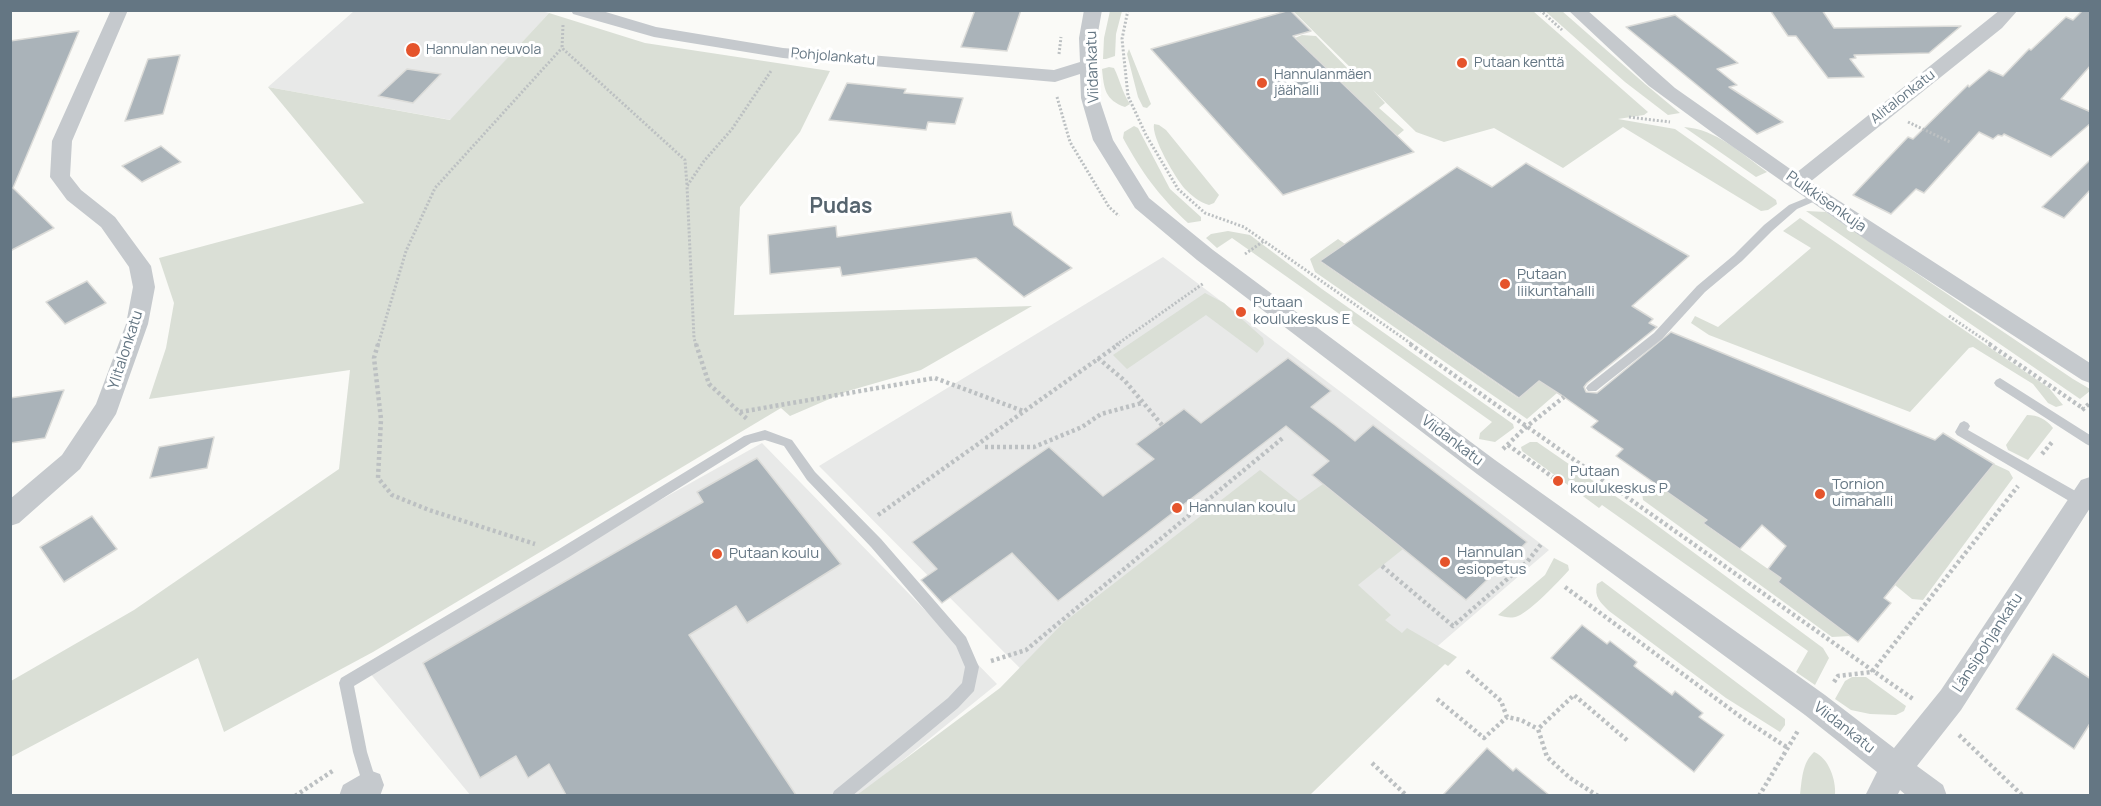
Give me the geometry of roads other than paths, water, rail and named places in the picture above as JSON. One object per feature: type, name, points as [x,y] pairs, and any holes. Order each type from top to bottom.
[{"type":"street","name":"Ylitalonkatu","points":[[10,515],[71,462],[107,407],[137,324],[144,287],[140,266],[108,222],[74,195],[60,177],[62,141],[120,10]]},
{"type":"street","name":"Viidankatu","points":[[1093,10],[1089,38],[1090,98],[1103,140],[1142,203],[1205,255],[1496,474],[1815,705],[1896,770],[1932,795]]},
{"type":"street","name":"Pulkkisenkuja","points":[[1576,10],[1666,90],[1796,183],[2091,374]]},
{"type":"street","name":"Alitalonkatu","points":[[1796,183],[2006,16],[2010,10]]},
{"type":"street","name":"Pohjolankatu","points":[[571,15],[654,32],[783,53],[1055,76],[1089,64]]},
{"type":"street","name":"Länsipohjankatu","points":[[1881,795],[1896,770],[1951,700],[2086,494]]},
{"type":"lane","points":[[1592,388],[1658,336],[1701,289],[1738,258],[1768,228],[1793,207],[1816,197]]},
{"type":"lane","points":[[2000,383],[2091,441]]},
{"type":"lane","points":[[1964,426],[1961,432],[2029,471],[2086,494]]},
{"type":"lane","points":[[366,792],[346,683],[564,553],[748,439],[765,435],[788,443],[811,476],[861,527],[961,642],[972,667],[969,686],[953,704],[839,795]]},
{"type":"place","name":"Hannulan neuvola","points":[[413,50]]},
{"type":"place","name":"Putaan kenttä","points":[[1462,63]]},
{"type":"place","name":"Hannulanmäen jäähalli","points":[[1262,83]]},
{"type":"place","name":"Putaan liikuntahalli","points":[[1505,284]]},
{"type":"place","name":"Putaan koulukeskus E","points":[[1241,312]]},
{"type":"place","name":"Putaan koulukeskus P","points":[[1558,481]]},
{"type":"place","name":"Tornion uimahalli","points":[[1820,494]]},
{"type":"place","name":"Hannulan koulu","points":[[1177,508]]},
{"type":"place","name":"Putaan koulu","points":[[717,554]]},
{"type":"place","name":"Hannulan esiopetus","points":[[1445,562]]},
{"type":"district","name":"Pudas","points":[[841,207]]}]
